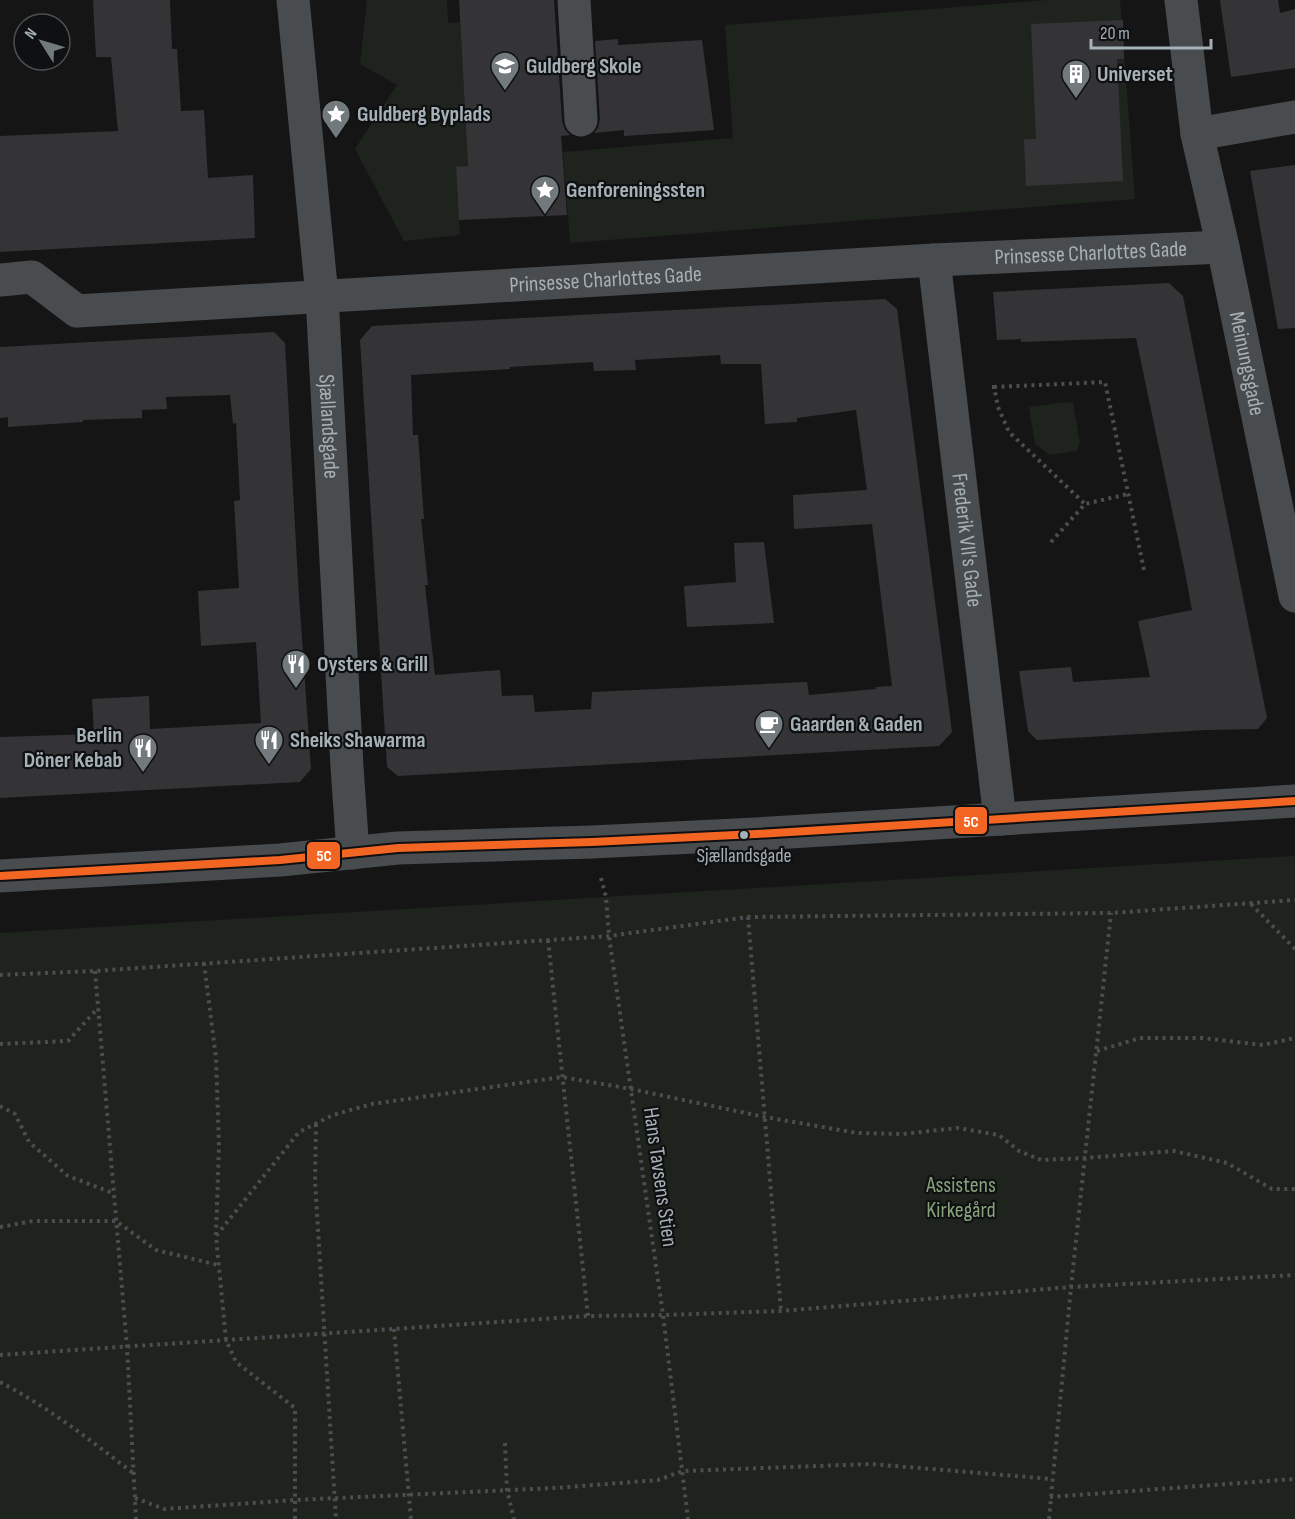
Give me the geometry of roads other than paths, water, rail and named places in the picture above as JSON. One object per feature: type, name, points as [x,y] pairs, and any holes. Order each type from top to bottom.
[{"type":"street","name":"Sjællandsgade","points":[[293,0],[322,296],[347,767],[354,853]]},
{"type":"street","points":[[574,0],[581,120]]},
{"type":"street","name":"Meinungsgade","points":[[1181,0],[1197,134],[1222,247],[1284,487],[1295,596]]},
{"type":"street","points":[[1197,134],[1295,117]]},
{"type":"street","name":"Prinsesse Charlottes Gade","points":[[0,280],[32,277],[76,311],[934,260],[1222,247]]},
{"type":"street","name":"Frederik VII's Gade","points":[[934,260],[1000,819]]},
{"type":"street","points":[[0,876],[280,860],[398,848],[756,834],[1295,801]]},
{"type":"place","name":"Guldberg Skole","points":[[505,92]]},
{"type":"place","name":"Universet","points":[[1076,100]]},
{"type":"place","name":"Guldberg Byplads","points":[[336,140]]},
{"type":"place","name":"Genforeningssten","points":[[545,216]]},
{"type":"place","name":"Oysters & Grill","points":[[296,690]]},
{"type":"place","name":"Gaarden & Gaden","points":[[769,750]]},
{"type":"place","name":"Sheiks Shawarma","points":[[269,766]]},
{"type":"place","name":"Berlin Döner Kebab","points":[[143,774]]},
{"type":"place","name":"Sjællandsgade","points":[[744,835]]},
{"type":"park label","name":"Assistens Kirkegård","points":[[961,1198]]}]
